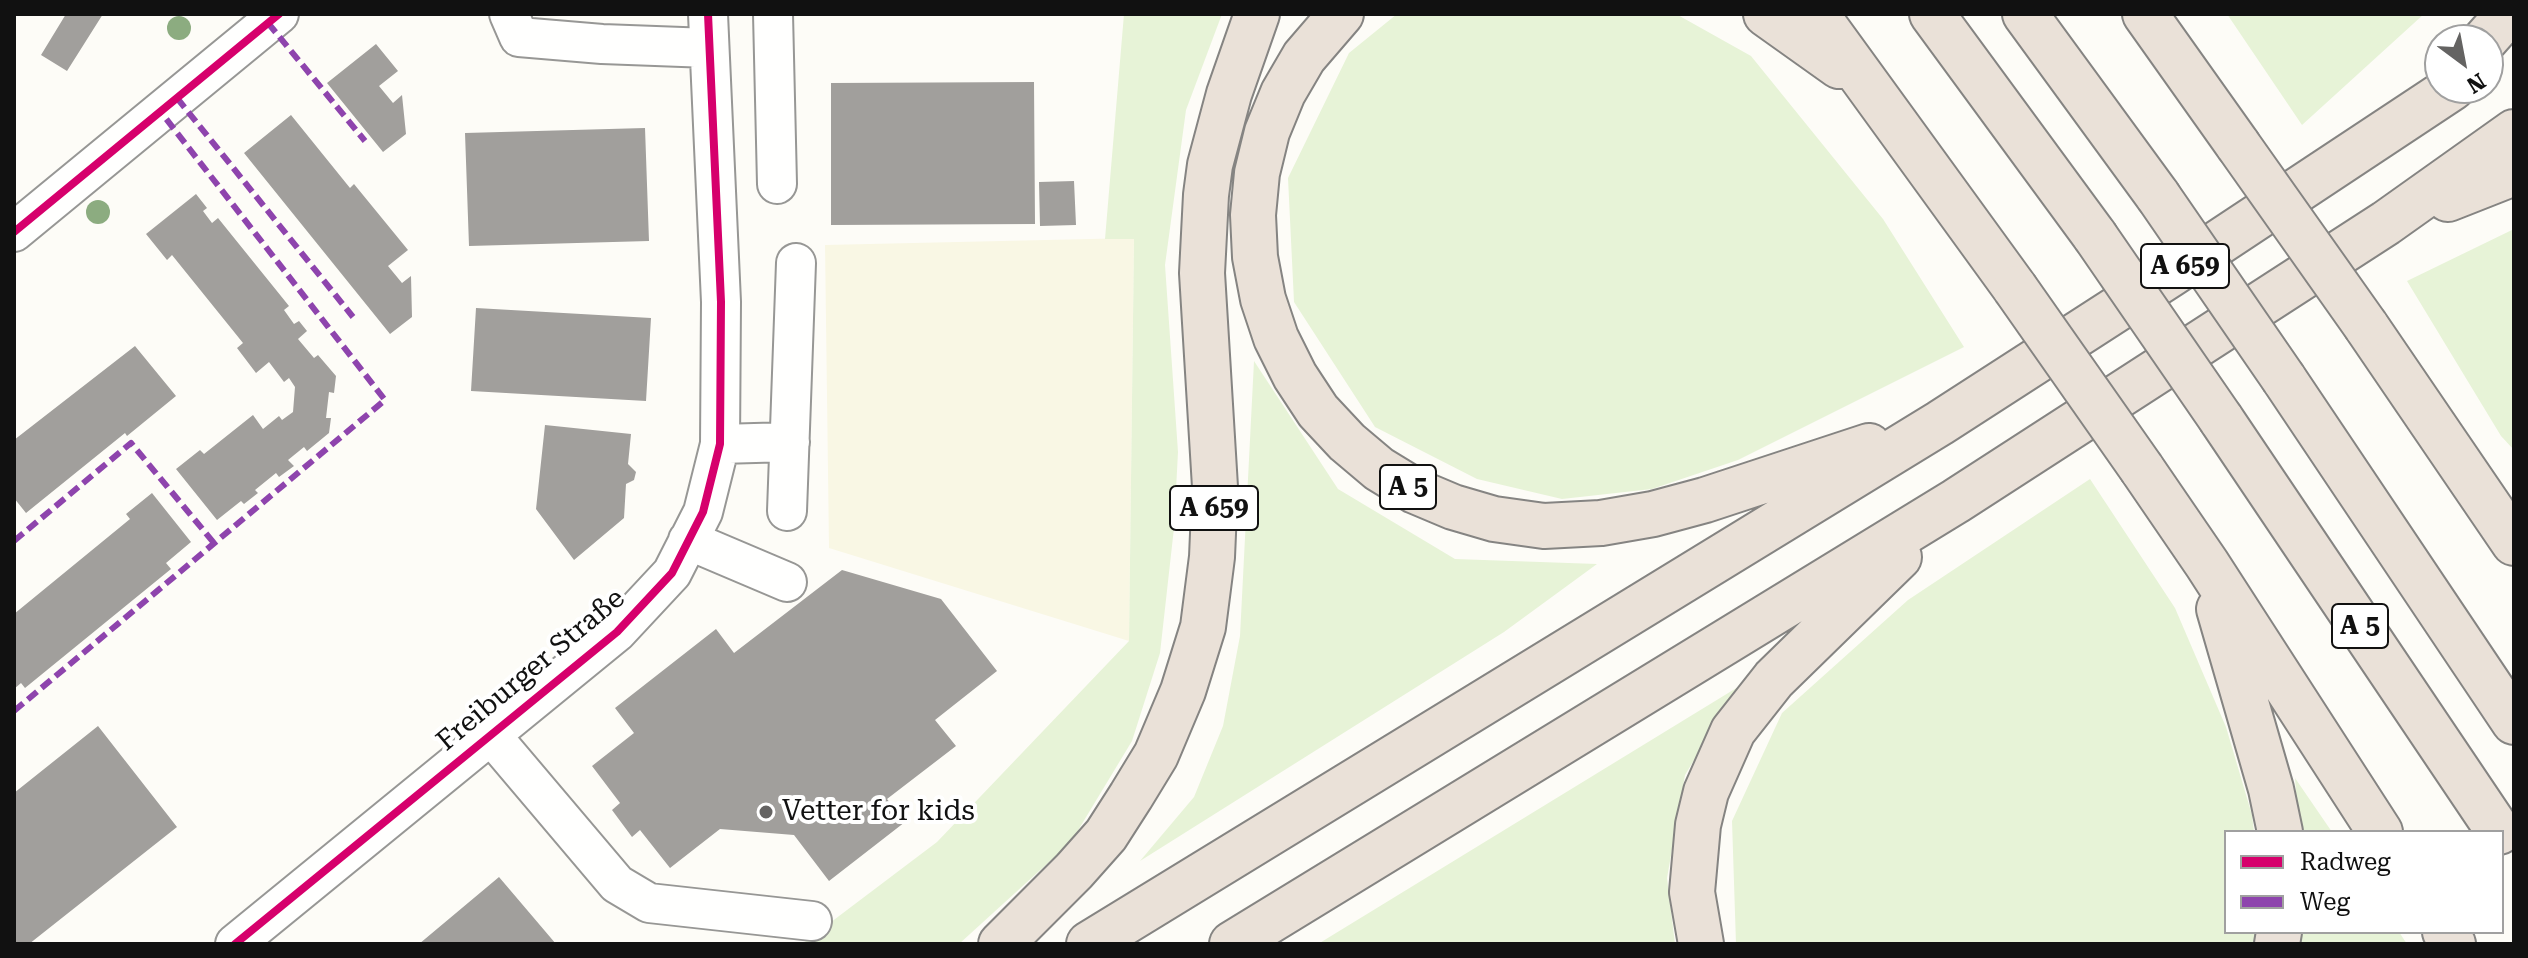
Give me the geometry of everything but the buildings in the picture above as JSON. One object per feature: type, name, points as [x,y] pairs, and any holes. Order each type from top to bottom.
[{"type":"highway","name":"A 659","points":[[1001,944],[1106,835],[1131,796],[1156,755],[1203,627],[1212,557],[1215,487],[1202,273],[1206,195],[1210,165],[1229,94],[1257,14]]},
{"type":"highway","name":"A 5","points":[[1341,14],[1304,57],[1283,93],[1267,132],[1257,173],[1253,215],[1255,257],[1263,299],[1276,338],[1295,376],[1328,421],[1379,469],[1415,491],[1494,519],[1544,526],[1601,523],[1653,514],[1705,500],[1940,423]]},
{"type":"highway","points":[[1766,14],[1869,86]]},
{"type":"highway","points":[[1816,14],[2142,469],[2379,830]]},
{"type":"highway","name":"A 5","points":[[1932,14],[2095,236],[2497,830]]},
{"type":"highway","name":"A 5","points":[[2025,14],[2158,196],[2514,722]]},
{"type":"highway","points":[[2145,14],[2167,34],[2238,145],[2510,534]]},
{"type":"highway","name":"A 659","points":[[1089,944],[1940,423],[2425,104]]},
{"type":"highway","name":"A 659","points":[[1232,944],[1956,501],[2386,223],[2514,132]]},
{"type":"highway","points":[[2386,223],[2514,173]]},
{"type":"highway","name":"A 659","points":[[1701,944],[1692,892],[1698,825],[1706,792],[1733,731],[1774,679],[1956,501]]},
{"type":"highway","points":[[2207,564],[2271,789],[2280,830]]},
{"type":"street","points":[[14,232],[279,14]]},
{"type":"street","points":[[509,14],[519,37],[709,31]]},
{"type":"street","points":[[773,14],[777,184]]},
{"type":"street","name":"Freiburger Straße","points":[[235,944],[617,632],[672,573],[703,512],[720,444],[721,302],[709,31]]},
{"type":"street","points":[[787,511],[796,263]]},
{"type":"street","points":[[720,444],[790,442]]},
{"type":"street","points":[[688,540],[787,582]]},
{"type":"street","points":[[490,734],[617,884],[649,903],[812,921]]},
{"type":"shaded area","points":[[1134,238],[1129,641],[829,548],[825,245]]},
{"type":"green space","points":[[1124,14],[1222,14],[1186,110],[1165,265],[1178,452],[1174,528],[1160,653],[1132,741],[1071,842],[959,944],[802,944],[937,842],[1129,641],[1134,239],[1105,239]]},
{"type":"green space","points":[[1397,14],[1676,14],[1751,56],[1883,219],[1964,347],[1738,460],[1652,489],[1562,499],[1477,479],[1375,427],[1294,302],[1288,178],[1349,53]]},
{"type":"green space","points":[[2227,14],[2424,14],[2302,125]]},
{"type":"green space","points":[[2514,229],[2514,450],[2501,436],[2407,281]]},
{"type":"green space","points":[[1254,361],[1338,489],[1455,559],[1597,564],[1504,632],[1140,861],[1194,797],[1223,726],[1240,636]]},
{"type":"green space","points":[[2090,479],[2175,608],[2226,727],[2254,830],[2224,830],[2224,934],[2258,934],[2255,944],[1736,944],[1732,821],[1782,713],[1908,600]]},
{"type":"green space","points":[[1738,687],[1685,775],[1667,878],[1675,944],[1318,944]]},
{"type":"green space","points":[[2295,778],[2331,830],[2299,830]]},
{"type":"green space","points":[[2298,934],[2400,934],[2407,944],[2295,944]]},
{"type":"marked path","points":[[268,23],[365,141]]},
{"type":"marked path","points":[[177,98],[353,317]]},
{"type":"marked path","points":[[14,711],[385,400],[160,111]]},
{"type":"marked path","points":[[14,541],[131,443],[214,543]]},
{"type":"cycle path","points":[[14,232],[279,14]]},
{"type":"cycle path","points":[[235,944],[617,632],[672,573],[703,512],[720,444],[721,302],[708,14]]},
{"type":"place","name":"Vetter for kids","points":[[766,812]]}]
